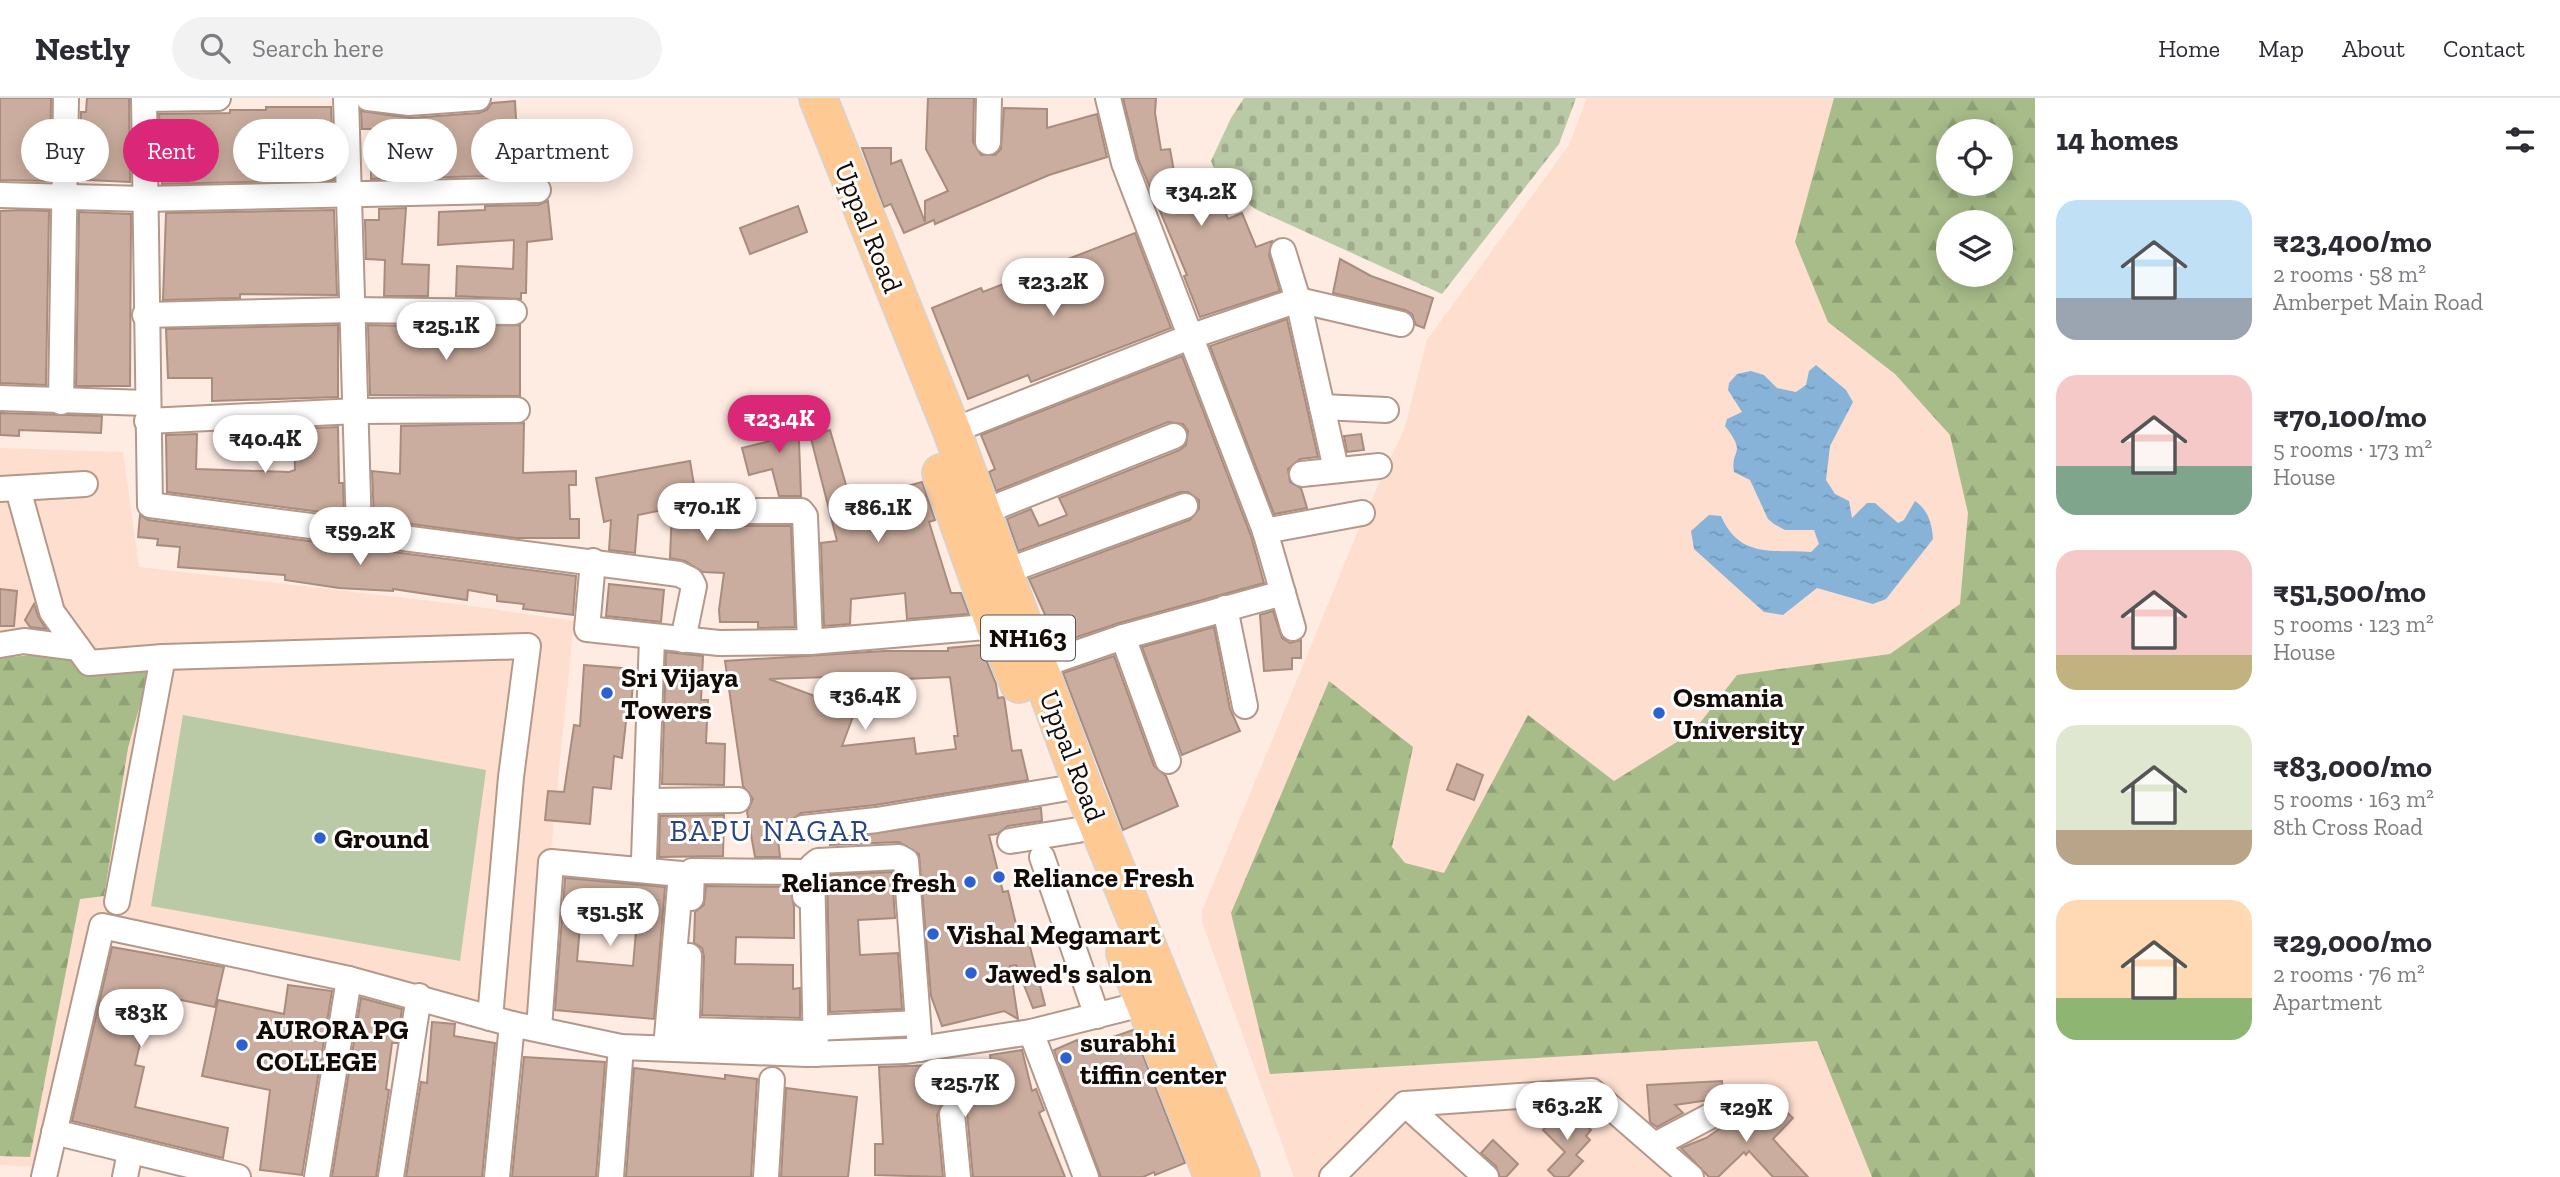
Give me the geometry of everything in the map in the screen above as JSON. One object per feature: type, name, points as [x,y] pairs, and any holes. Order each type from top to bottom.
[{"type":"highway","name":"NH163","points":[[797,98],[930,439],[1009,625],[1078,830],[1157,1000],[1220,1173]]},
{"type":"highway","name":"Uppal Road","points":[[818,98],[983,512],[1004,572],[1009,625],[1039,666],[1157,1000]]},
{"type":"street","points":[[61,402],[66,98]]},
{"type":"street","points":[[218,98],[144,99],[146,412],[150,505],[679,574],[691,580],[694,586],[683,640]]},
{"type":"street","points":[[346,98],[359,531]]},
{"type":"street","points":[[368,98],[409,103],[478,98]]},
{"type":"street","points":[[988,142],[989,98]]},
{"type":"street","points":[[1108,98],[1124,163],[1265,531],[1293,628]]},
{"type":"street","points":[[0,195],[64,195],[144,200],[538,191]]},
{"type":"street","points":[[1283,251],[1298,300],[1336,469]]},
{"type":"street","points":[[951,430],[1192,335],[1298,300],[1401,324]]},
{"type":"street","points":[[145,315],[351,310],[514,312]]},
{"type":"street","points":[[0,398],[146,412],[517,410]]},
{"type":"street","points":[[1321,407],[1386,410]]},
{"type":"street","points":[[983,512],[1174,436]]},
{"type":"street","points":[[1302,474],[1379,466]]},
{"type":"street","points":[[85,484],[9,489],[52,612],[89,663],[163,657],[528,646],[511,777],[497,1177]]},
{"type":"street","points":[[1004,572],[1185,506]]},
{"type":"street","points":[[742,511],[801,511],[805,516],[810,642]]},
{"type":"street","points":[[1265,531],[1362,513]]},
{"type":"street","points":[[593,561],[587,629],[683,640],[810,642],[1009,625]]},
{"type":"street","points":[[1039,666],[1123,637],[1283,593]]},
{"type":"street","points":[[1225,608],[1245,706]]},
{"type":"street","points":[[1123,637],[1168,761]]},
{"type":"street","points":[[644,859],[652,638]]},
{"type":"street","points":[[0,645],[24,641],[78,648]]},
{"type":"street","points":[[117,902],[163,657]]},
{"type":"street","points":[[803,828],[877,820],[1062,789]]},
{"type":"street","points":[[646,801],[738,800]]},
{"type":"street","points":[[1010,841],[1078,830]]},
{"type":"street","points":[[1042,856],[1097,1016]]},
{"type":"street","points":[[811,1042],[812,866],[818,861],[899,857],[906,861],[920,1049]]},
{"type":"street","points":[[539,1030],[551,862],[681,874],[680,1042]]},
{"type":"street","points":[[680,1042],[692,871],[804,872],[811,1042]]},
{"type":"street","points":[[44,1177],[102,926],[349,979],[419,996],[501,1021],[621,1047],[680,1042],[811,1042],[920,1049],[1031,1032],[1157,1000]]},
{"type":"street","points":[[317,1177],[349,979]]},
{"type":"street","points":[[391,1177],[419,996]]},
{"type":"street","points":[[811,1042],[918,1023]]},
{"type":"street","points":[[1031,1032],[1086,1177]]},
{"type":"street","points":[[611,1177],[621,1047]]},
{"type":"street","points":[[766,1177],[772,1080]]},
{"type":"street","points":[[1332,1177],[1405,1104],[1592,1091],[1691,1177]]},
{"type":"street","points":[[1405,1104],[1486,1177]]},
{"type":"street","points":[[1655,1145],[1718,1112]]},
{"type":"street","points":[[953,1114],[958,1177]]},
{"type":"street","points":[[54,1132],[210,1174],[237,1177]]},
{"type":"street","points":[[125,1177],[130,1153]]},
{"type":"shaded area","name":"Osmania University","points":[[1587,98],[2035,98],[2035,1177],[1294,1177],[1202,922],[1202,911],[1365,514],[1405,427],[1427,340],[1569,145]]},
{"type":"shaded area","points":[[0,448],[123,452],[139,567],[457,604],[574,621],[534,1020],[362,970],[226,937],[94,917],[37,1167],[0,1165]]},
{"type":"green space","points":[[1244,98],[1576,98],[1559,144],[1442,294],[1255,209],[1219,180],[1211,161],[1231,118]]},
{"type":"green space","points":[[1834,98],[2035,98],[2035,1177],[1872,1177],[1817,1041],[1270,1074],[1231,913],[1329,681],[1413,747],[1392,847],[1405,863],[1444,873],[1528,715],[1614,781],[1693,732],[1737,675],[1890,654],[1960,604],[1968,513],[1950,435],[1895,374],[1828,322],[1795,242]]},
{"type":"green space","points":[[54,653],[150,668],[128,748],[104,896],[80,899],[30,1157],[0,1156],[0,658]]},
{"type":"green space","name":"Ground","points":[[183,715],[486,770],[460,961],[151,906]]},
{"type":"water","points":[[1816,365],[1846,390],[1853,402],[1830,446],[1826,480],[1835,494],[1849,501],[1852,518],[1867,503],[1875,503],[1898,523],[1904,520],[1915,501],[1928,517],[1933,539],[1886,599],[1873,604],[1817,588],[1783,615],[1764,612],[1694,549],[1691,531],[1709,515],[1721,516],[1738,539],[1758,549],[1811,552],[1819,544],[1814,530],[1785,530],[1768,519],[1750,480],[1734,472],[1737,447],[1725,426],[1727,419],[1742,412],[1728,390],[1729,383],[1737,374],[1751,371],[1764,375],[1777,388],[1796,392],[1806,385],[1809,371]]},
{"type":"building","points":[[0,98],[51,98],[51,119],[21,119],[21,180],[0,180]]},
{"type":"building","points":[[87,98],[129,98],[129,119],[123,119],[123,182],[109,181],[109,119],[81,119],[81,112],[86,112]]},
{"type":"building","points":[[928,98],[974,98],[973,142],[981,155],[995,155],[1001,149],[1004,108],[1047,109],[1047,128],[1097,114],[1107,157],[1049,175],[935,224],[934,220],[904,233],[891,204],[884,207],[862,148],[891,148],[891,164],[901,160],[925,222],[925,201],[948,191],[926,149]]},
{"type":"building","points":[[1123,98],[1156,98],[1155,113],[1161,150],[1170,149],[1178,194],[1189,190],[1193,203],[1201,200],[1206,213],[1223,206],[1228,219],[1242,213],[1256,247],[1272,241],[1269,255],[1280,291],[1200,317],[1184,276],[1187,275],[1138,159]]},
{"type":"building","points":[[515,101],[516,119],[471,119],[471,176],[457,177],[457,119],[363,119],[362,129],[361,111],[410,118],[479,113],[487,110],[492,103]]},
{"type":"building","points":[[266,107],[331,107],[331,119],[233,119],[233,182],[248,182],[162,184],[219,182],[219,119],[159,119],[159,114],[266,110]]},
{"type":"building","points":[[548,201],[552,239],[527,242],[526,293],[521,293],[521,299],[456,296],[457,266],[513,269],[514,240],[438,245],[439,212],[485,210],[485,206],[538,205]]},
{"type":"building","points":[[798,206],[807,232],[750,254],[740,228]]},
{"type":"building","points":[[406,208],[402,264],[429,265],[428,296],[384,296],[385,260],[366,259],[365,220],[379,220],[379,209]]},
{"type":"building","points":[[334,210],[337,295],[240,294],[240,298],[163,300],[166,213]]},
{"type":"building","points":[[0,211],[49,211],[46,385],[0,383]]},
{"type":"building","points":[[79,212],[131,214],[130,386],[76,386]]},
{"type":"building","points":[[1135,233],[1171,328],[1031,382],[1028,375],[968,399],[932,308],[981,288],[983,292]]},
{"type":"building","points":[[1340,259],[1371,276],[1433,298],[1424,328],[1416,325],[1412,314],[1405,310],[1333,293]]},
{"type":"building","points":[[1287,319],[1318,457],[1300,459],[1288,469],[1290,482],[1301,488],[1307,508],[1274,514],[1210,346]]},
{"type":"building","points":[[338,325],[338,397],[212,401],[212,378],[168,378],[166,329]]},
{"type":"building","points":[[368,325],[407,326],[407,340],[444,340],[445,326],[520,325],[520,396],[370,395]]},
{"type":"building","points":[[1182,356],[1251,536],[1264,583],[1119,623],[1053,645],[1050,636],[1069,634],[1068,616],[1046,617],[1029,579],[1190,520],[1199,509],[1199,500],[1188,492],[1180,492],[1018,551],[1007,519],[1031,509],[1039,526],[1067,515],[1059,498],[1180,450],[1186,445],[1188,431],[1183,424],[1168,422],[996,491],[989,472],[995,469],[981,435]]},
{"type":"building","points":[[819,408],[825,432],[830,430],[851,502],[922,482],[935,520],[929,522],[951,593],[961,593],[969,614],[907,619],[905,593],[851,599],[850,624],[824,626],[821,543],[837,541],[804,411]]},
{"type":"building","points":[[0,413],[102,416],[101,433],[19,430],[19,436],[0,435]]},
{"type":"building","points":[[798,414],[801,496],[779,496],[772,469],[749,475],[742,448],[770,441],[765,422]]},
{"type":"building","points":[[524,423],[523,473],[576,471],[576,485],[569,485],[570,519],[579,519],[579,538],[516,538],[374,519],[372,471],[400,474],[401,426]]},
{"type":"building","points":[[338,427],[339,483],[343,483],[344,515],[167,492],[166,435],[197,434],[196,469],[289,472],[295,470],[294,429]]},
{"type":"building","points":[[1361,434],[1364,450],[1347,452],[1344,436]]},
{"type":"building","points":[[690,461],[699,515],[728,516],[734,523],[742,526],[791,526],[795,627],[758,628],[758,622],[720,622],[724,573],[703,572],[685,561],[670,558],[672,508],[638,515],[635,553],[609,550],[611,520],[604,522],[596,478]]},
{"type":"building","points":[[140,515],[148,520],[576,576],[573,615],[523,609],[524,604],[497,601],[497,595],[468,590],[467,600],[393,589],[339,588],[285,580],[285,575],[178,567],[180,547],[157,545],[158,539],[138,537]]},
{"type":"building","points":[[609,584],[664,590],[661,622],[606,616]]},
{"type":"building","points":[[0,589],[17,591],[14,626],[0,626]]},
{"type":"building","points":[[34,604],[46,629],[30,627],[25,620]]},
{"type":"building","points":[[1273,611],[1282,638],[1290,643],[1301,640],[1301,658],[1292,658],[1292,669],[1264,671],[1260,615]]},
{"type":"building","points":[[1214,627],[1230,709],[1240,731],[1182,755],[1142,647]]},
{"type":"building","points":[[980,645],[996,684],[998,698],[1004,697],[1012,751],[1021,750],[1028,780],[875,805],[801,813],[790,821],[776,822],[780,857],[755,857],[747,812],[753,799],[743,786],[725,661],[885,651],[948,651],[948,648]],"holes":[[[858,676],[859,708],[906,707],[905,679],[950,677],[958,736],[954,736],[956,749],[916,754],[914,738],[842,746],[855,711],[769,679]]]},
{"type":"building","points":[[666,652],[703,656],[701,700],[708,700],[706,743],[725,744],[724,785],[662,784]]},
{"type":"building","points":[[1114,656],[1154,766],[1166,776],[1178,806],[1123,830],[1063,673]]},
{"type":"building","points":[[584,665],[634,669],[630,721],[626,721],[622,758],[614,756],[611,789],[593,787],[590,824],[545,820],[548,791],[564,792],[574,725],[580,726]]},
{"type":"building","points":[[1457,764],[1483,775],[1474,800],[1447,790]]},
{"type":"building","points":[[1041,808],[1042,821],[1008,826],[997,834],[989,835],[1003,892],[1008,891],[1021,945],[1029,943],[1045,1005],[1033,1008],[1016,965],[1010,966],[1018,1019],[1004,1011],[942,1026],[931,996],[919,854],[899,842],[830,845],[830,840]]},
{"type":"building","points":[[724,815],[723,856],[659,857],[660,816]]},
{"type":"building","points":[[892,872],[895,918],[858,920],[860,955],[898,953],[902,1009],[830,1012],[827,875]]},
{"type":"building","points":[[565,878],[665,887],[654,1019],[555,1010]],"holes":[[[581,915],[637,920],[633,966],[577,961]]]},
{"type":"building","points":[[706,886],[790,887],[794,906],[794,938],[736,937],[735,964],[793,965],[793,989],[800,988],[800,1018],[702,1015],[704,956],[702,948],[694,943],[695,912],[704,905]]},
{"type":"building","points":[[112,947],[224,967],[215,1007],[152,994],[135,1065],[144,1067],[135,1107],[228,1128],[223,1158],[72,1121]]},
{"type":"building","points":[[288,985],[332,991],[302,1175],[260,1170],[270,1090],[202,1076],[218,1000],[284,1014]]},
{"type":"building","points":[[361,998],[402,1009],[397,1043],[392,1043],[386,1089],[389,1090],[376,1177],[332,1177]]},
{"type":"building","points":[[432,1022],[455,1024],[454,1036],[495,1043],[482,1177],[406,1177],[421,1082],[427,1083]]},
{"type":"building","points":[[1133,1030],[1185,1163],[1143,1177],[1101,1177],[1054,1050],[1077,1040],[1081,1048]]},
{"type":"building","points":[[1022,1050],[1032,1091],[1036,1089],[1044,1110],[1039,1113],[1065,1177],[973,1177],[967,1112],[964,1105],[951,1099],[943,1102],[937,1115],[943,1177],[875,1175],[875,1144],[883,1144],[879,1067],[991,1063],[990,1055]]},
{"type":"building","points":[[524,1057],[605,1062],[596,1177],[512,1177]]},
{"type":"building","points":[[634,1068],[725,1079],[725,1075],[757,1079],[751,1177],[626,1177]]},
{"type":"building","points":[[1722,1081],[1723,1098],[1675,1105],[1683,1113],[1657,1127],[1650,1122],[1647,1085]]},
{"type":"building","points":[[786,1088],[857,1097],[848,1177],[781,1177]]},
{"type":"building","points":[[1779,1105],[1793,1118],[1773,1139],[1808,1177],[1773,1177],[1749,1151],[1746,1155],[1744,1152],[1718,1177],[1709,1177],[1681,1148],[1706,1138],[1725,1125],[1735,1107],[1742,1114],[1748,1108],[1755,1114],[1759,1110],[1767,1117]]},
{"type":"building","points":[[1564,1108],[1591,1130],[1586,1136],[1590,1140],[1576,1155],[1583,1161],[1568,1177],[1555,1177],[1548,1170],[1565,1152],[1543,1130]]},
{"type":"building","points":[[1493,1140],[1518,1164],[1506,1177],[1500,1177],[1496,1166],[1481,1153]]},
{"type":"place","name":"Sri Vijaya Towers","points":[[607,693]]},
{"type":"place","name":"Osmania University","points":[[1659,713]]},
{"type":"place","name":"Ground","points":[[320,838]]},
{"type":"place","name":"Reliance Fresh","points":[[999,877]]},
{"type":"place","name":"Reliance fresh","points":[[970,882]]},
{"type":"place","name":"Vishal Megamart","points":[[933,934]]},
{"type":"place","name":"Jawed's salon","points":[[971,973]]},
{"type":"place","name":"AURORA PG COLLEGE","points":[[242,1045]]},
{"type":"place","name":"surabhi tiffin center","points":[[1066,1058]]},
{"type":"district","name":"BAPU NAGAR","points":[[770,831]]}]
